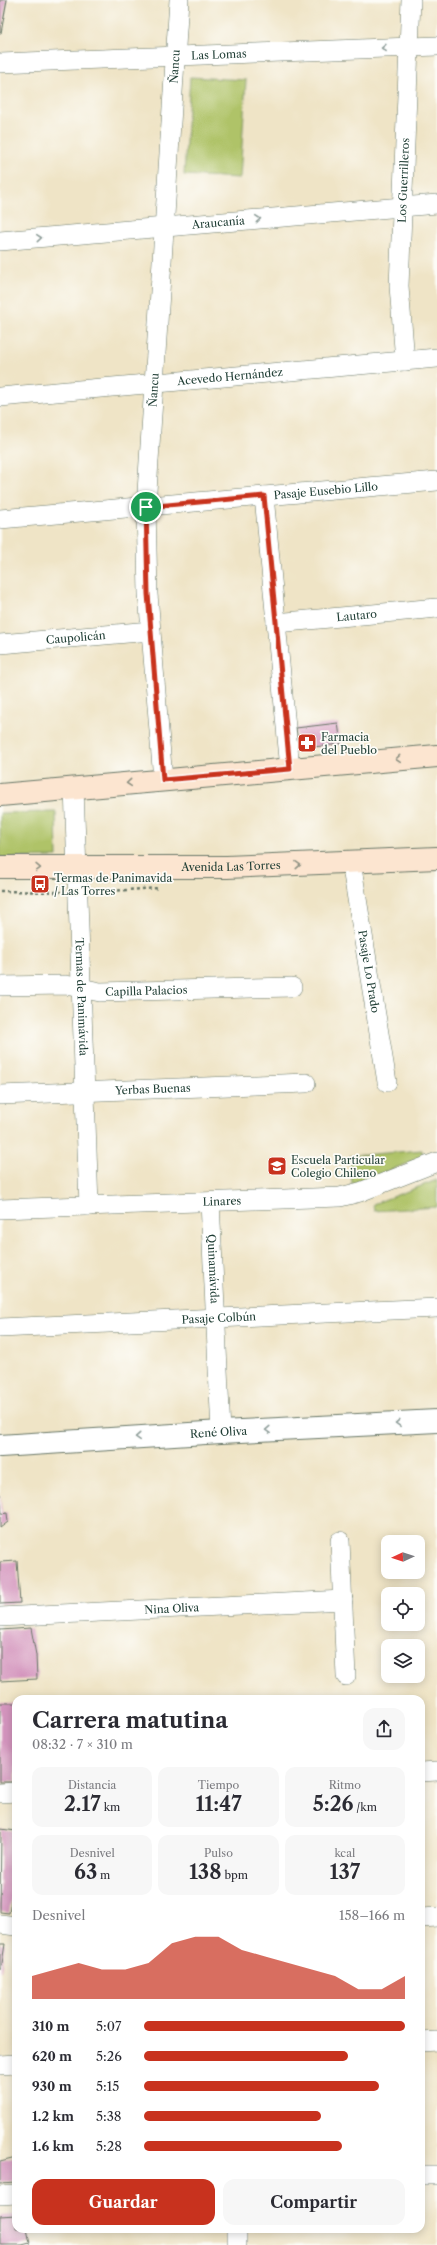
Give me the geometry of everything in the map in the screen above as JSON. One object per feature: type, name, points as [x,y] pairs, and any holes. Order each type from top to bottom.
[{"type":"main road","points":[[0,795],[437,756]]},
{"type":"main road","name":"Avenida Las Torres","points":[[0,867],[77,869],[219,867],[437,858]]},
{"type":"street","name":"Ñancu","points":[[163,780],[151,631],[146,507],[179,0]]},
{"type":"street","name":"Los Guerrilleros","points":[[405,361],[399,286],[401,207],[411,0]]},
{"type":"street","name":"Las Lomas","points":[[0,63],[437,46]]},
{"type":"street","name":"Araucanía","points":[[0,241],[437,204]]},
{"type":"street","name":"Acevedo Hernández","points":[[0,396],[437,358]]},
{"type":"street","name":"Pasaje Eusebio Lillo","points":[[0,519],[437,481]]},
{"type":"street","points":[[264,496],[290,769]]},
{"type":"street","name":"Lautaro","points":[[276,623],[437,608]]},
{"type":"street","name":"Caupolicán","points":[[0,644],[151,631]]},
{"type":"street","name":"Termas de Panimávida","points":[[74,788],[90,1206]]},
{"type":"street","name":"Pasaje Lo Prado","points":[[351,862],[387,1082]]},
{"type":"street","name":"Capilla Palacios","points":[[0,986],[66,985],[100,992],[292,987]]},
{"type":"street","name":"Yerbas Buenas","points":[[0,1095],[306,1083]]},
{"type":"street","name":"Linares","points":[[0,1209],[345,1196],[437,1162]]},
{"type":"street","name":"Quinamávida","points":[[210,1202],[221,1432]]},
{"type":"street","name":"Pasaje Colbún","points":[[0,1328],[437,1308]]},
{"type":"street","name":"René Oliva","points":[[0,1446],[221,1432],[437,1421]]},
{"type":"street","points":[[340,1541],[346,1676]]},
{"type":"street","name":"Nina Oliva","points":[[0,1617],[343,1600]]},
{"type":"street","points":[[425,1772],[437,1771]]},
{"type":"street","points":[[0,1793],[12,1792]]},
{"type":"street","points":[[425,1918],[437,1917]]},
{"type":"street","points":[[0,1924],[12,1926]]},
{"type":"street","points":[[425,2042],[437,2041]]},
{"type":"street","points":[[0,2065],[12,2064]]},
{"type":"street","points":[[425,2175],[437,2175]]},
{"type":"street","points":[[0,2195],[12,2194]]},
{"type":"street","points":[[237,2233],[237,2245]]},
{"type":"green space","points":[[190,77],[246,80],[240,178],[184,175]]},
{"type":"green space","points":[[56,812],[57,857],[0,858],[0,813]]},
{"type":"green space","points":[[422,1150],[423,1158],[352,1184],[350,1156]]},
{"type":"green space","points":[[437,1180],[437,1207],[374,1211],[373,1204]]},
{"type":"building","points":[[0,0],[7,0],[1,33],[0,33]]},
{"type":"building","points":[[338,723],[341,744],[304,748],[298,742],[296,728]]},
{"type":"building","points":[[0,1494],[2,1514],[7,1513],[8,1522],[0,1528]]},
{"type":"building","points":[[17,1561],[20,1603],[0,1604],[0,1562]]},
{"type":"building","points":[[31,1628],[36,1655],[37,1679],[0,1681],[0,1630]]},
{"type":"building","points":[[0,1703],[12,1703],[12,1782],[0,1782]]},
{"type":"building","points":[[1,1829],[12,1830],[12,1895],[9,1913],[0,1912]]},
{"type":"building","points":[[0,1944],[5,1944],[1,1970],[0,1970]]},
{"type":"building","points":[[12,2158],[12,2182],[0,2183],[0,2161]]},
{"type":"building","points":[[12,2215],[12,2233],[28,2233],[30,2243],[22,2245],[0,2245],[0,2216]]},
{"type":"place","name":"Farmacia del Pueblo","points":[[307,743]]},
{"type":"place","name":"Termas de Panimavida / Las Torres","points":[[40,884]]},
{"type":"place","name":"Escuela Particular Colegio Chileno","points":[[277,1166]]},
{"type":"route","points":[[264,496],[290,769],[163,780],[148,594],[146,507],[264,496]]}]
